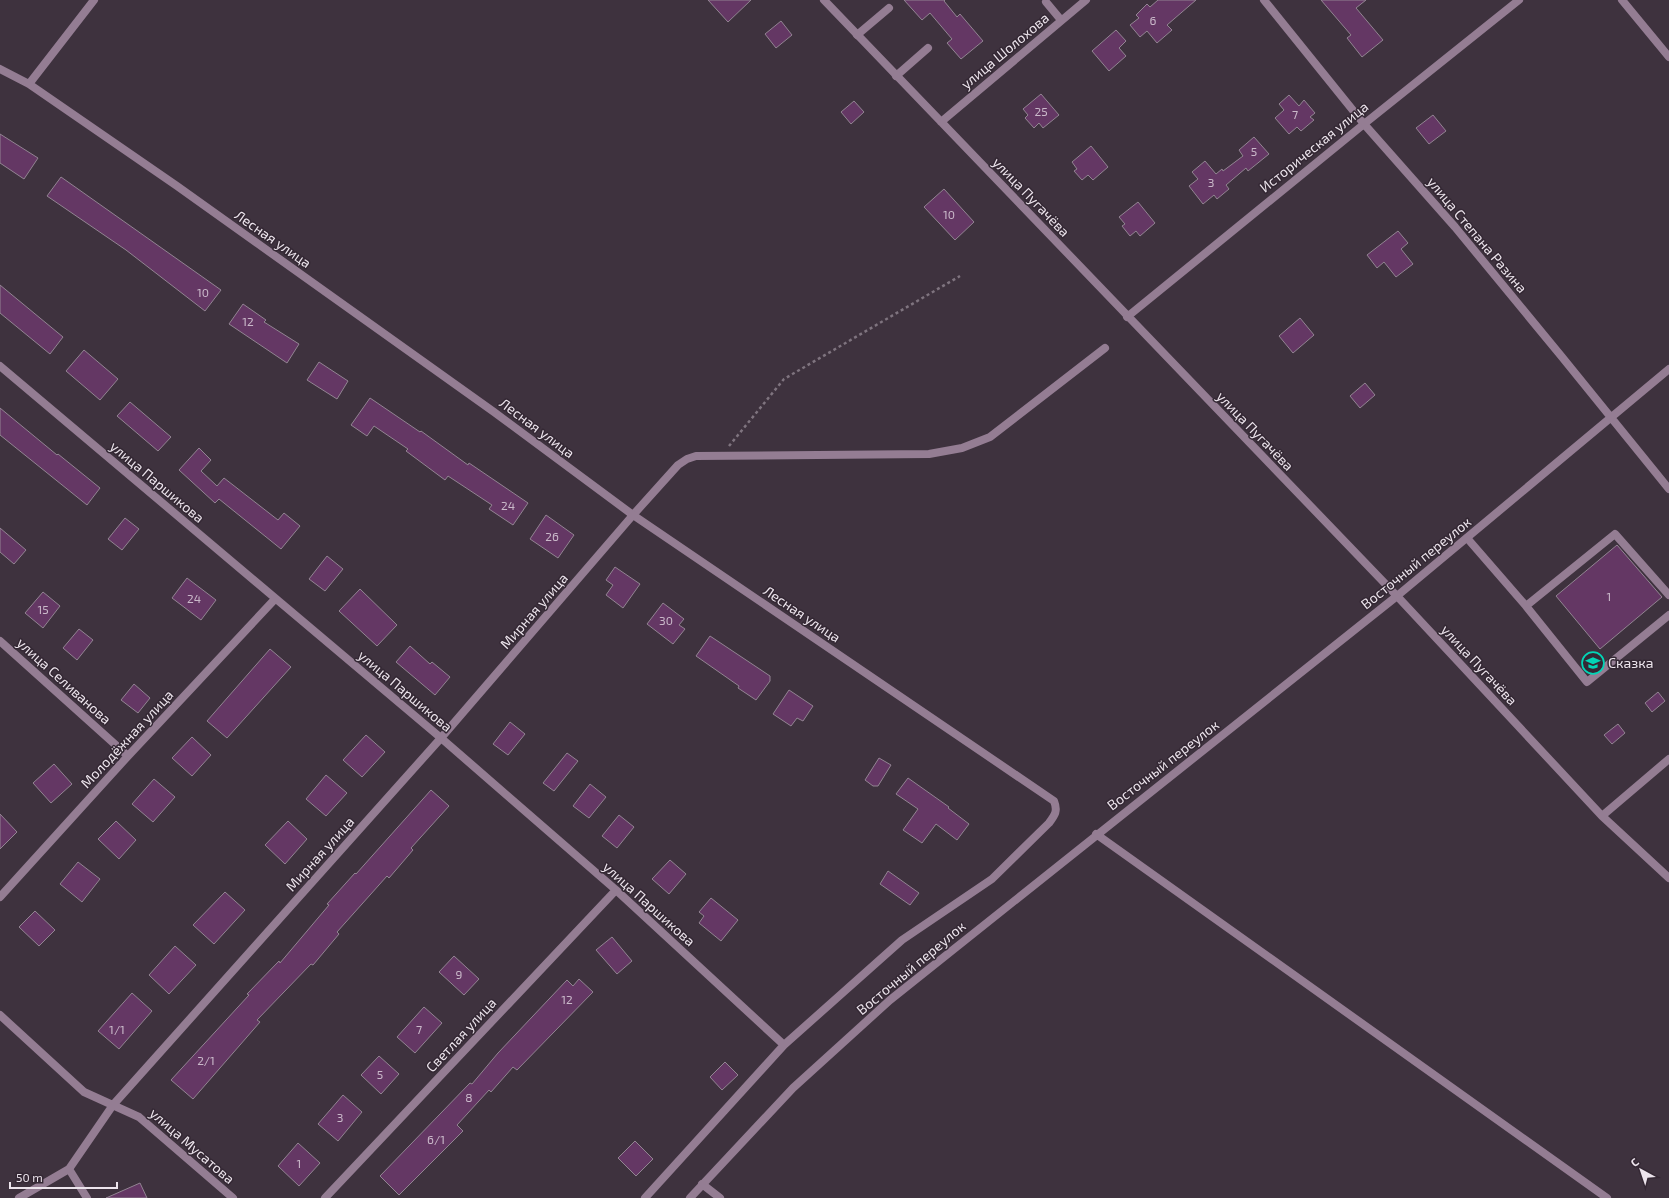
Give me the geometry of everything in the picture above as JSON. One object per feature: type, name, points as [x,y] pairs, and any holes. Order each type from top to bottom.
[{"type":"street","points":[[30,84],[94,0]]},
{"type":"street","name":"улица Пугачёва","points":[[824,0],[1127,317],[1398,596],[1602,816],[1669,878]]},
{"type":"street","name":"улица Шолохова","points":[[941,122],[1086,0]]},
{"type":"street","name":"улица Степана Разина","points":[[1264,0],[1364,124],[1455,227],[1669,489]]},
{"type":"street","name":"Историческая улица","points":[[1127,317],[1519,0]]},
{"type":"street","points":[[1622,0],[1669,57]]},
{"type":"street","points":[[1046,2],[1061,20]]},
{"type":"street","points":[[858,35],[889,8]]},
{"type":"street","points":[[896,76],[928,48]]},
{"type":"street","name":"Лесная улица","points":[[0,69],[30,84],[176,186],[488,408],[633,516],[1047,795],[1054,801],[1057,808]]},
{"type":"street","name":"Мирная улица","points":[[19,1198],[69,1169],[113,1105],[440,738],[678,465],[686,459],[696,456],[929,454],[962,448],[990,437],[1105,348]]},
{"type":"street","name":"улица Паршикова","points":[[0,366],[440,738],[616,890],[784,1045]]},
{"type":"street","name":"Восточный переулок","points":[[690,1198],[793,1088],[890,1000],[1096,834],[1398,596],[1669,369]]},
{"type":"street","points":[[1526,606],[1615,534],[1669,595]]},
{"type":"street","points":[[1467,538],[1526,606],[1587,682],[1669,616]]},
{"type":"street","name":"Молодёжная улица","points":[[0,897],[128,756],[275,599]]},
{"type":"street","name":"улица Селиванова","points":[[0,642],[128,756]]},
{"type":"street","points":[[1602,816],[1669,759]]},
{"type":"street","name":"Восточный переулок","points":[[645,1198],[784,1045],[902,940],[992,879],[1049,823],[1055,816],[1057,808]]},
{"type":"street","points":[[1096,834],[1607,1198]]},
{"type":"street","name":"Светлая улица","points":[[324,1198],[616,890]]},
{"type":"street","name":"улица Мусатова","points":[[0,1015],[84,1092],[140,1117],[233,1198]]},
{"type":"street","points":[[69,1169],[86,1198]]},
{"type":"street","points":[[702,1184],[720,1198]]},
{"type":"path","points":[[721,455],[784,379],[960,276]]},
{"type":"building","points":[[708,0],[751,0],[728,22]]},
{"type":"building","points":[[904,0],[945,0],[944,1],[957,17],[960,14],[983,41],[961,59],[947,43],[952,39],[930,13],[922,20]]},
{"type":"building","points":[[1158,0],[1196,0],[1167,25],[1172,30],[1157,43],[1147,31],[1140,37],[1130,25],[1139,18],[1136,15],[1147,4],[1150,7]]},
{"type":"building","points":[[1321,0],[1366,0],[1356,8],[1383,40],[1362,57],[1347,38],[1351,35]]},
{"type":"building","points":[[781,21],[792,35],[776,48],[765,34]]},
{"type":"building","points":[[1116,30],[1126,41],[1119,48],[1126,56],[1109,71],[1092,51]]},
{"type":"building","points":[[1041,94],[1059,115],[1043,128],[1039,123],[1034,128],[1025,118],[1028,115],[1023,109]]},
{"type":"building","points":[[1289,95],[1299,106],[1304,100],[1315,113],[1310,117],[1314,120],[1301,131],[1297,127],[1289,134],[1275,118],[1284,110],[1279,104]]},
{"type":"building","points":[[854,101],[864,112],[851,124],[841,112]]},
{"type":"building","points":[[1433,115],[1446,131],[1429,144],[1416,128]]},
{"type":"building","points":[[0,134],[38,158],[24,179],[0,163]]},
{"type":"building","points":[[1254,137],[1269,154],[1248,171],[1246,168],[1226,185],[1229,189],[1217,199],[1214,195],[1203,204],[1189,186],[1198,179],[1192,172],[1205,161],[1216,174],[1222,169],[1223,171],[1243,156],[1239,150]]},
{"type":"building","points":[[1091,146],[1108,167],[1093,180],[1088,175],[1082,180],[1074,171],[1077,169],[1072,162]]},
{"type":"building","points":[[61,177],[221,290],[205,311],[126,250],[47,196]]},
{"type":"building","points":[[944,189],[974,222],[955,240],[924,207]]},
{"type":"building","points":[[1138,202],[1155,223],[1140,236],[1136,231],[1130,236],[1122,226],[1125,224],[1119,217]]},
{"type":"building","points":[[1398,231],[1408,243],[1401,249],[1413,264],[1396,277],[1384,262],[1377,268],[1367,255]]},
{"type":"building","points":[[0,285],[63,337],[50,354],[0,313]]},
{"type":"building","points":[[243,304],[266,320],[264,322],[299,344],[287,363],[229,324]]},
{"type":"building","points":[[1300,318],[1314,335],[1293,353],[1279,336]]},
{"type":"building","points":[[84,350],[118,379],[100,400],[66,371]]},
{"type":"building","points":[[319,362],[348,381],[337,399],[307,380]]},
{"type":"building","points":[[1365,383],[1375,395],[1360,408],[1350,396]]},
{"type":"building","points":[[370,398],[420,432],[421,431],[468,465],[469,463],[528,503],[513,525],[489,509],[492,505],[448,476],[445,480],[406,451],[408,449],[374,426],[367,436],[351,425]]},
{"type":"building","points":[[130,402],[171,437],[158,451],[117,416]]},
{"type":"building","points":[[0,408],[100,488],[87,505],[0,435]]},
{"type":"building","points":[[199,448],[211,460],[201,471],[217,486],[224,478],[278,520],[284,513],[300,526],[281,549],[219,499],[215,503],[179,470]]},
{"type":"building","points":[[546,515],[574,535],[558,558],[530,539]]},
{"type":"building","points":[[125,518],[139,529],[122,550],[108,539]]},
{"type":"building","points":[[0,528],[26,550],[14,564],[0,552]]},
{"type":"building","name":"Сказка","points":[[1617,545],[1662,597],[1600,649],[1556,596]]},
{"type":"building","points":[[327,556],[343,569],[325,591],[309,579]]},
{"type":"building","points":[[615,567],[640,584],[623,608],[606,595],[613,585],[606,580]]},
{"type":"building","points":[[187,578],[216,600],[201,620],[172,598]]},
{"type":"building","points":[[360,589],[397,625],[377,646],[339,611]]},
{"type":"building","points":[[43,592],[60,606],[43,628],[25,613]]},
{"type":"building","points":[[663,603],[684,619],[679,625],[685,629],[673,644],[647,624]]},
{"type":"building","points":[[79,629],[93,640],[77,660],[63,648]]},
{"type":"building","points":[[710,636],[770,676],[770,681],[756,700],[738,688],[739,686],[696,656]]},
{"type":"building","points":[[410,646],[430,664],[432,662],[450,677],[435,695],[396,662]]},
{"type":"building","points":[[270,649],[291,667],[227,738],[207,721]]},
{"type":"building","points":[[134,684],[150,698],[138,713],[121,700]]},
{"type":"building","points":[[789,690],[813,706],[803,721],[797,718],[791,726],[773,714]]},
{"type":"building","points":[[1658,692],[1665,701],[1652,712],[1645,703]]},
{"type":"building","points":[[510,722],[525,734],[508,755],[493,744]]},
{"type":"building","points":[[1618,724],[1625,733],[1612,744],[1604,735]]},
{"type":"building","points":[[366,735],[385,752],[362,777],[343,760]]},
{"type":"building","points":[[192,737],[211,755],[192,776],[172,758]]},
{"type":"building","points":[[567,753],[578,761],[554,791],[543,783]]},
{"type":"building","points":[[879,758],[891,765],[878,786],[873,786],[865,780]]},
{"type":"building","points":[[54,764],[72,784],[51,803],[33,783]]},
{"type":"building","points":[[326,775],[347,793],[326,816],[306,799]]},
{"type":"building","points":[[908,778],[949,807],[948,808],[969,824],[957,840],[936,824],[922,843],[903,830],[918,809],[896,794]]},
{"type":"building","points":[[154,779],[175,797],[153,822],[132,804]]},
{"type":"building","points":[[590,784],[606,797],[589,818],[573,806]]},
{"type":"building","points":[[431,790],[449,806],[411,848],[413,850],[389,878],[387,876],[337,932],[339,934],[313,965],[311,964],[257,1020],[260,1022],[193,1099],[171,1080],[249,995],[247,994],[279,961],[280,963],[329,905],[327,904],[355,873],[356,874]]},
{"type":"building","points":[[0,814],[17,832],[0,849]]},
{"type":"building","points":[[619,815],[634,827],[617,848],[602,836]]},
{"type":"building","points":[[116,821],[136,840],[119,859],[98,839]]},
{"type":"building","points":[[288,821],[307,839],[285,864],[265,845]]},
{"type":"building","points":[[670,860],[686,874],[669,894],[652,879]]},
{"type":"building","points":[[78,862],[100,879],[82,902],[60,884]]},
{"type":"building","points":[[888,871],[919,893],[910,905],[880,884]]},
{"type":"building","points":[[225,892],[245,910],[214,944],[193,925]]},
{"type":"building","points":[[711,898],[738,920],[721,941],[699,923],[704,916],[699,912]]},
{"type":"building","points":[[35,911],[55,930],[39,946],[19,927]]},
{"type":"building","points":[[612,937],[632,961],[617,974],[596,950]]},
{"type":"building","points":[[175,946],[196,965],[169,994],[149,975]]},
{"type":"building","points":[[454,956],[479,979],[464,995],[439,972]]},
{"type":"building","points":[[579,979],[593,992],[517,1070],[513,1067],[491,1092],[489,1090],[457,1125],[463,1131],[399,1195],[380,1176],[470,1083],[472,1084],[498,1053],[567,980],[573,986]]},
{"type":"building","points":[[132,993],[152,1011],[119,1049],[98,1031]]},
{"type":"building","points":[[424,1007],[442,1023],[415,1053],[397,1037]]},
{"type":"building","points":[[379,1056],[399,1074],[381,1094],[361,1075]]},
{"type":"building","points":[[725,1062],[738,1075],[722,1090],[710,1077]]},
{"type":"building","points":[[343,1095],[362,1112],[338,1141],[318,1124]]},
{"type":"building","points":[[635,1141],[653,1159],[636,1176],[618,1158]]},
{"type":"building","points":[[298,1143],[320,1163],[299,1186],[278,1166]]},
{"type":"building","points":[[140,1183],[147,1198],[106,1198]]},
{"type":"place","name":"Сказка","points":[[1593,663]]}]
